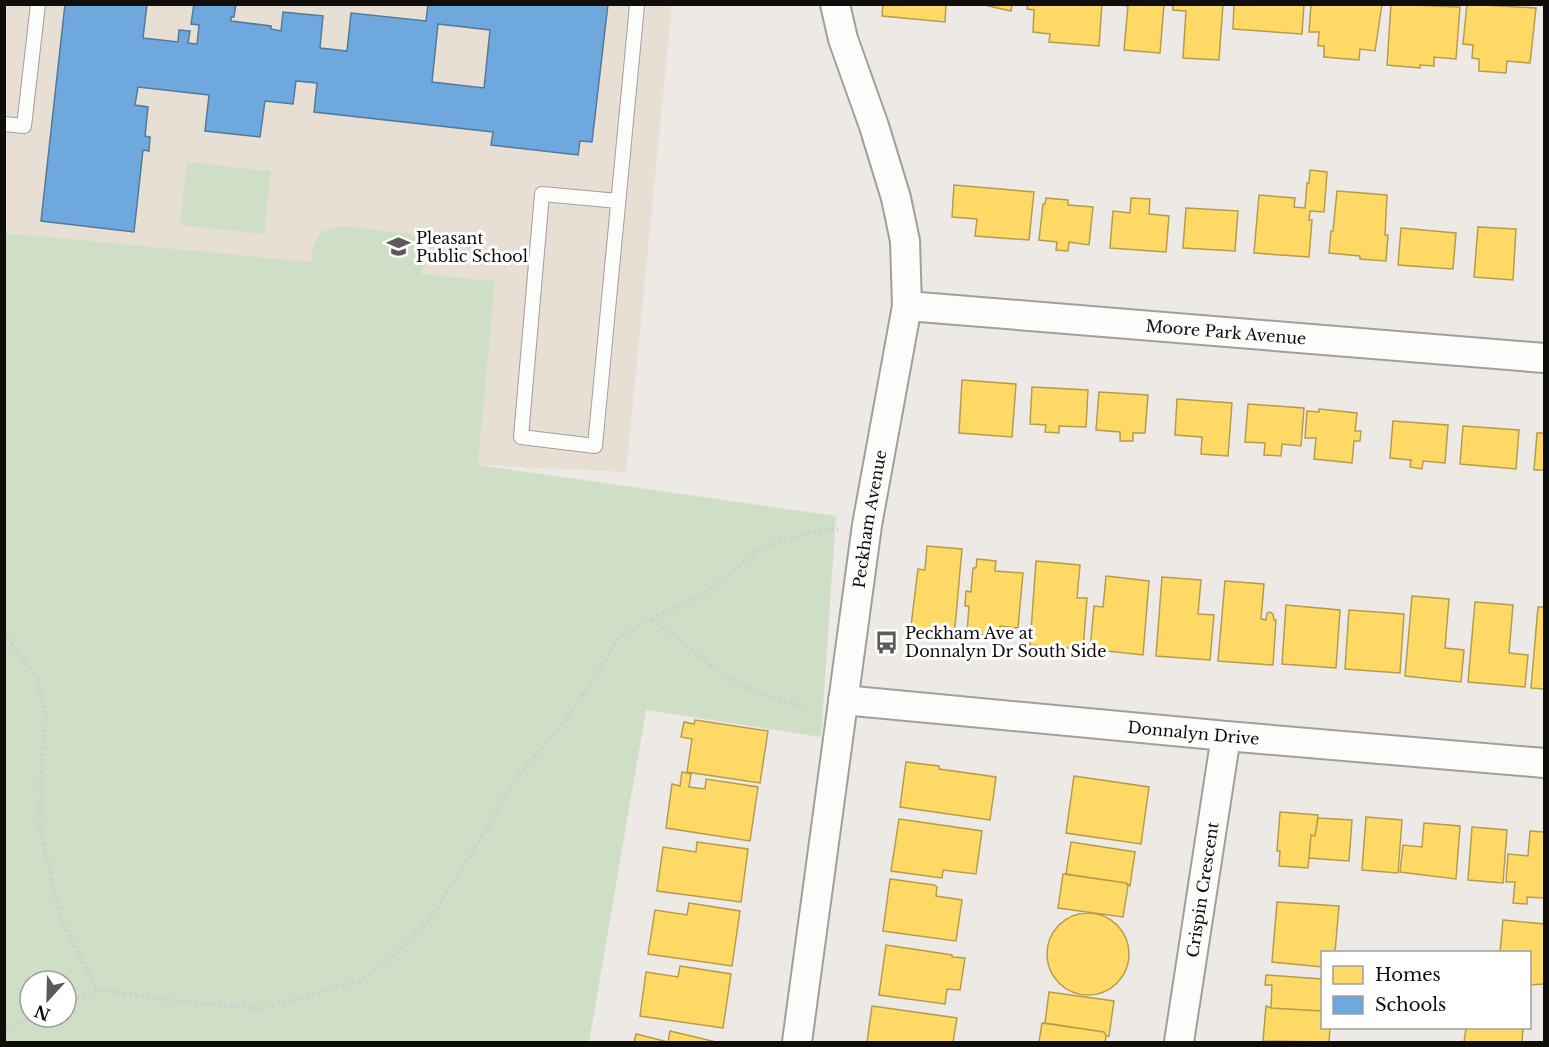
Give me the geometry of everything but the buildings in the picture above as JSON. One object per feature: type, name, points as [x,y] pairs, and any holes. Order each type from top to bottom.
[{"type":"street","name":"Peckham Avenue","points":[[797,1042],[867,525],[908,306],[905,241],[896,198],[878,136],[843,39],[835,4]]},
{"type":"street","name":"Moore Park Avenue","points":[[908,306],[1545,358]]},
{"type":"street","name":"Donnalyn Drive","points":[[843,700],[1545,763]]},
{"type":"street","name":"Crispin Crescent","points":[[1179,1042],[1226,736]]},
{"type":"lane","points":[[4,124],[24,126],[38,4]]},
{"type":"lane","points":[[618,201],[542,194],[521,437],[595,446],[637,4]]},
{"type":"path","points":[[78,997],[98,989],[170,1000],[262,1009],[359,981],[394,956],[428,922],[514,781],[561,726],[618,639],[650,619],[702,595],[763,547],[806,534],[867,525]]},
{"type":"path","points":[[650,619],[671,632],[714,669],[755,690],[795,705],[806,706]]},
{"type":"path","points":[[4,633],[37,678],[46,713],[41,771],[40,830],[62,922],[98,989]]},
{"type":"path","points":[[4,1031],[18,1023]]},
{"type":"shaded area","name":"Pleasant Public School","points":[[4,5],[672,5],[626,472],[478,465],[494,281],[5,233]]},
{"type":"green space","points":[[187,162],[271,171],[264,234],[180,225]]},
{"type":"green space","points":[[339,226],[411,234],[422,245],[426,258],[421,274],[495,281],[478,465],[836,516],[821,737],[646,710],[589,1042],[5,1042],[5,233],[312,262],[312,250],[321,232]]},
{"type":"place","name":"Pleasant Public School","points":[[398,247]]},
{"type":"place","name":"Peckham Ave at Donnalyn Dr South Side","points":[[887,642]]}]
